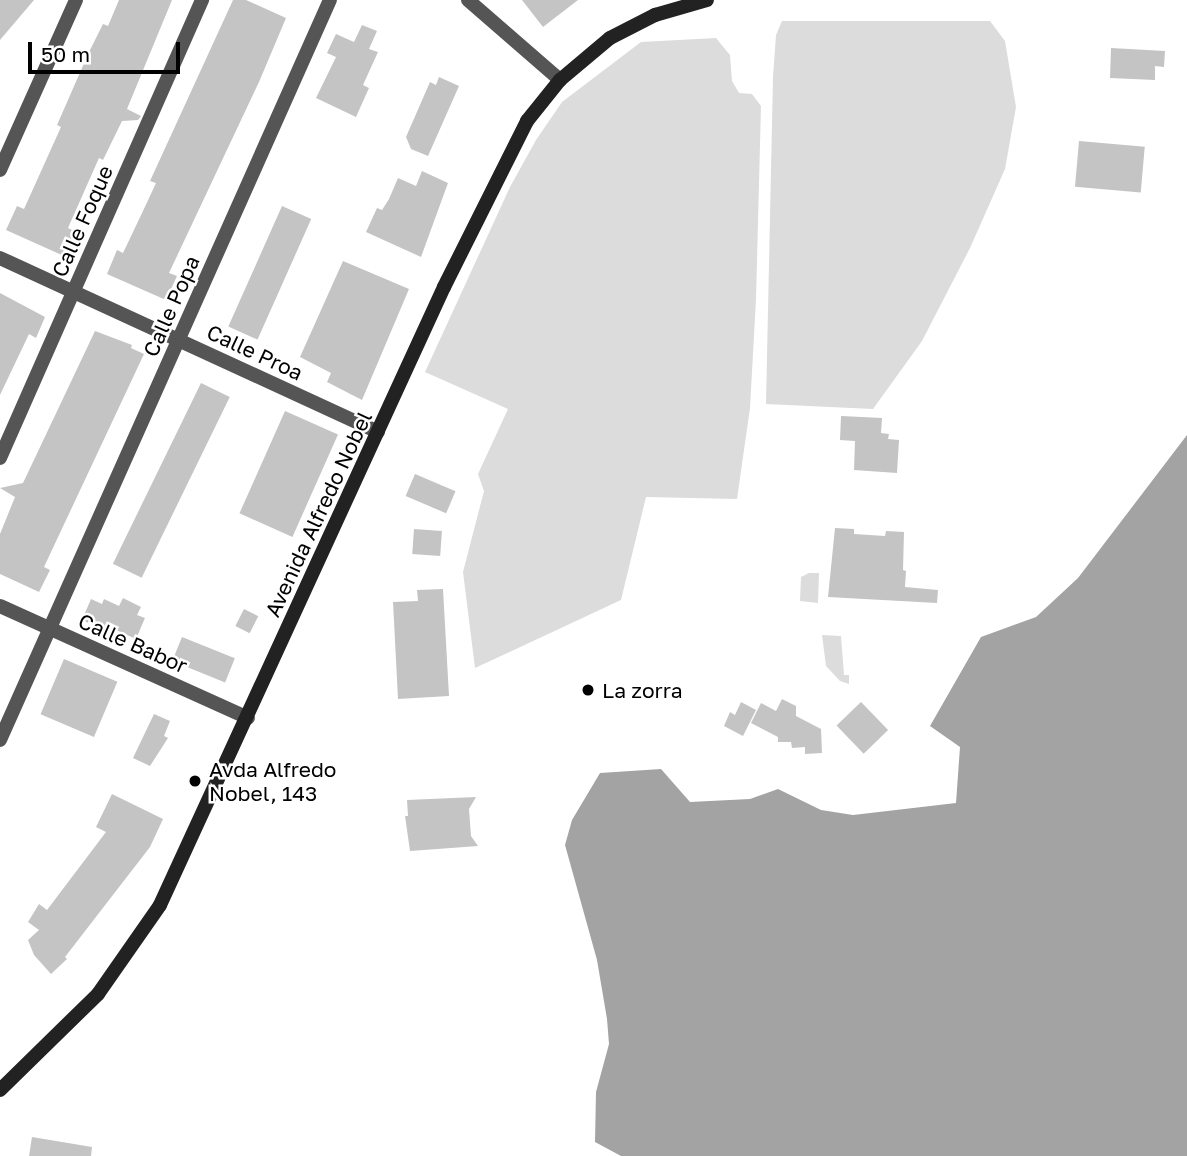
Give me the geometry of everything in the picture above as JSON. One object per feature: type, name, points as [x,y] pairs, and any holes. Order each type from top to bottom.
[{"type":"main road","name":"Avenida Alfredo Nobel","points":[[0,1090],[74,1020],[141,937],[176,875],[378,432],[511,149],[527,121],[560,80],[587,55],[626,29],[655,15],[707,0]]},
{"type":"street","points":[[0,170],[76,0]]},
{"type":"street","name":"Calle Foque","points":[[0,458],[202,0]]},
{"type":"street","name":"Calle Popa","points":[[0,740],[330,0]]},
{"type":"street","points":[[468,0],[560,80]]},
{"type":"street","name":"Calle Proa","points":[[0,258],[378,432]]},
{"type":"street","name":"Calle Babor","points":[[0,606],[248,718]]},
{"type":"shaded area","points":[[782,21],[990,21],[1005,41],[1016,107],[1005,169],[970,248],[922,341],[873,409],[766,404],[773,77],[776,35]]},
{"type":"shaded area","points":[[716,38],[730,55],[732,81],[739,93],[752,94],[761,106],[750,408],[737,499],[646,497],[621,600],[475,668],[463,572],[484,491],[478,474],[508,409],[425,372],[510,187],[536,140],[562,102],[641,42]]},
{"type":"shaded area","points":[[1187,435],[1187,1156],[621,1156],[595,1142],[596,1092],[609,1044],[607,1019],[597,960],[565,845],[572,820],[600,773],[661,769],[690,802],[750,799],[778,789],[821,810],[853,815],[956,803],[960,747],[930,726],[981,637],[1036,617],[1078,578]]},
{"type":"shaded area","points":[[809,573],[819,573],[818,603],[800,601],[801,577]]},
{"type":"shaded area","points":[[822,635],[841,636],[844,675],[849,675],[849,684],[840,681],[826,666]]},
{"type":"building","points":[[0,0],[34,0],[0,40]]},
{"type":"building","points":[[119,0],[172,0],[127,109],[141,116],[138,120],[122,121],[103,160],[99,158],[68,228],[76,232],[64,256],[6,230],[17,206],[24,209],[61,127],[57,125],[89,52],[103,24],[108,26]]},
{"type":"building","points":[[233,0],[246,0],[286,18],[259,82],[169,273],[177,276],[166,300],[107,274],[117,250],[123,253],[156,183],[150,181]]},
{"type":"building","points":[[522,0],[578,0],[543,27]]},
{"type":"building","points":[[362,25],[377,31],[369,49],[378,52],[363,85],[369,88],[356,117],[316,98],[336,57],[327,53],[336,34],[354,42]]},
{"type":"building","points":[[1111,48],[1165,51],[1164,67],[1155,66],[1155,80],[1110,78]]},
{"type":"building","points":[[439,77],[459,86],[428,156],[411,149],[406,137],[430,82],[436,85]]},
{"type":"building","points":[[1079,141],[1145,147],[1141,193],[1075,187]]},
{"type":"building","points":[[422,171],[448,183],[421,257],[366,232],[377,208],[382,210],[389,199],[398,178],[416,186]]},
{"type":"building","points":[[282,206],[311,219],[258,340],[228,327]]},
{"type":"building","points":[[343,261],[409,289],[362,400],[327,382],[331,373],[300,357]]},
{"type":"building","points":[[0,293],[45,317],[36,338],[29,334],[0,395]]},
{"type":"building","points":[[95,331],[132,345],[131,348],[144,354],[44,567],[50,570],[39,592],[0,574],[0,534],[15,497],[0,488],[23,483]]},
{"type":"building","points":[[201,383],[230,397],[142,578],[113,564]]},
{"type":"building","points":[[285,411],[338,435],[292,537],[239,513]]},
{"type":"building","points":[[841,416],[882,418],[881,433],[889,434],[888,439],[899,440],[897,473],[854,470],[855,441],[840,440]]},
{"type":"building","points":[[415,474],[456,491],[446,513],[406,496]]},
{"type":"building","points":[[835,528],[854,529],[854,534],[885,536],[886,531],[904,532],[905,587],[938,590],[937,603],[828,597]]},
{"type":"building","points":[[414,529],[442,531],[440,556],[412,554]]},
{"type":"building","points":[[443,589],[449,696],[398,699],[393,602],[418,601],[417,590]]},
{"type":"building","points":[[123,598],[141,607],[137,615],[145,618],[136,639],[107,626],[105,631],[82,620],[91,599],[102,604],[104,599],[119,606]]},
{"type":"building","points":[[244,609],[258,616],[250,633],[235,626]]},
{"type":"building","points":[[182,637],[235,658],[225,682],[172,661]]},
{"type":"building","points":[[64,659],[117,682],[94,737],[41,714]]},
{"type":"building","points":[[782,699],[796,706],[796,716],[821,729],[822,753],[805,754],[805,747],[792,748],[791,742],[778,742],[778,737],[751,723],[761,703],[776,711]]},
{"type":"building","points":[[741,702],[756,710],[743,736],[724,726],[730,712],[735,715]]},
{"type":"building","points":[[861,702],[888,730],[864,754],[837,726]]},
{"type":"building","points":[[154,714],[170,721],[164,736],[168,738],[150,766],[133,758]]},
{"type":"building","points":[[112,794],[163,819],[150,847],[65,957],[67,959],[51,974],[34,955],[28,940],[39,930],[28,922],[39,904],[47,910],[106,832],[96,827]]},
{"type":"building","points":[[476,797],[469,809],[471,836],[478,846],[410,851],[405,816],[408,816],[407,800]]},
{"type":"building","points":[[32,1137],[92,1147],[91,1156],[29,1156]]},
{"type":"place","name":"La zorra","points":[[588,690]]},
{"type":"place","name":"Avda Alfredo Nobel, 143","points":[[195,781]]}]
